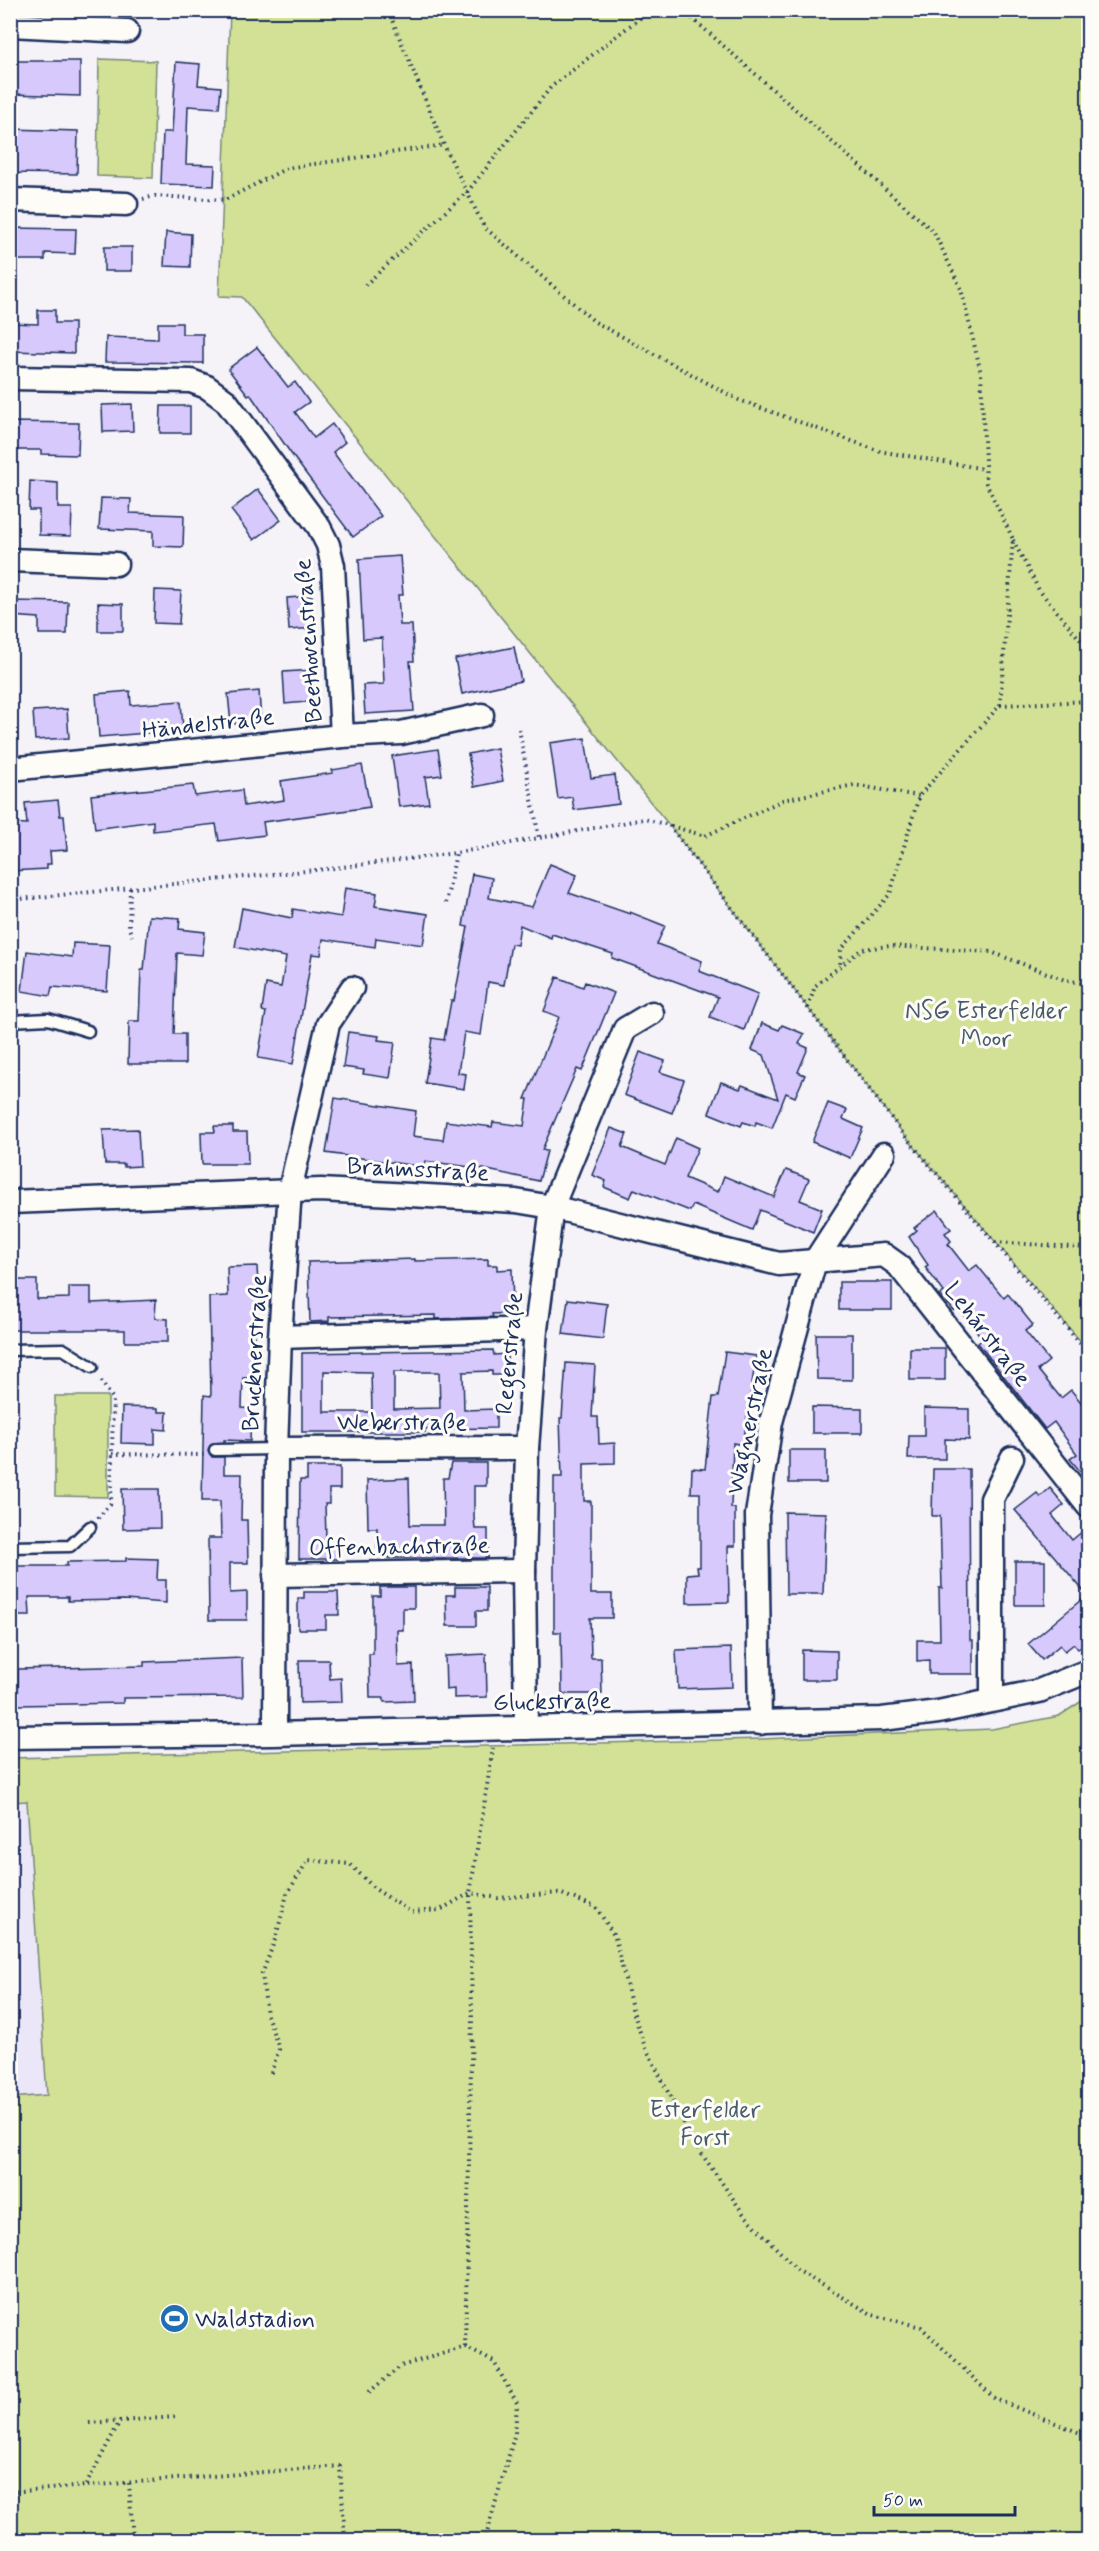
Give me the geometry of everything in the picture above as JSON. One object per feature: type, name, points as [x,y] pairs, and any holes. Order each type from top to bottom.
[{"type":"street","points":[[10,25],[127,31]]},
{"type":"street","points":[[10,200],[126,204]]},
{"type":"street","name":"Beethovenstraße","points":[[10,378],[191,381],[207,387],[226,401],[320,527],[328,545],[333,567],[342,736]]},
{"type":"street","points":[[10,560],[116,564]]},
{"type":"street","name":"Händelstraße","points":[[10,769],[342,736],[401,733],[482,715]]},
{"type":"street","name":"Brucknerstraße","points":[[275,1733],[276,1449],[280,1337],[290,1190],[328,1024],[352,988]]},
{"type":"street","name":"Regerstraße","points":[[526,1728],[524,1571],[527,1448],[536,1329],[552,1207],[625,1029],[652,1013]]},
{"type":"street","name":"Wagnerstraße","points":[[760,1723],[757,1515],[771,1422],[814,1261],[884,1154]]},
{"type":"street","name":"Brahmsstraße","points":[[10,1202],[290,1190],[504,1201],[552,1207],[779,1264],[814,1261]]},
{"type":"street","name":"Lehárstraße","points":[[814,1261],[884,1255],[898,1265],[1089,1506]]},
{"type":"street","points":[[280,1337],[536,1329]]},
{"type":"street","name":"Weberstraße","points":[[276,1449],[527,1448]]},
{"type":"street","points":[[992,1699],[992,1499],[1012,1458]]},
{"type":"street","name":"Offenbachstraße","points":[[275,1575],[524,1571]]},
{"type":"street","name":"Gluckstraße","points":[[10,1737],[493,1729],[882,1719],[938,1712],[1039,1691],[1089,1671]]},
{"type":"lane","points":[[10,1021],[48,1019],[88,1031]]},
{"type":"lane","points":[[10,1350],[63,1349],[92,1367]]},
{"type":"lane","points":[[215,1450],[276,1449]]},
{"type":"lane","points":[[10,1547],[70,1546],[90,1527]]},
{"type":"path","points":[[388,10],[444,145],[484,227],[595,322],[739,400],[879,451],[985,469]]},
{"type":"path","points":[[365,285],[468,191],[551,87],[650,10]]},
{"type":"path","points":[[683,10],[934,232],[961,290],[981,373],[986,483],[1039,590],[1089,649]]},
{"type":"path","points":[[126,204],[155,196],[225,200],[287,168],[444,145]]},
{"type":"path","points":[[840,967],[841,950],[890,894],[919,796],[1000,705],[1013,539]]},
{"type":"path","points":[[1000,705],[1089,701]]},
{"type":"path","points":[[519,729],[539,838]]},
{"type":"path","points":[[10,900],[326,869],[456,853],[644,819],[705,836],[783,800],[854,785],[919,796]]},
{"type":"path","points":[[669,825],[905,1136],[1089,1353]]},
{"type":"path","points":[[446,903],[456,853]]},
{"type":"path","points":[[130,888],[129,928],[132,936]]},
{"type":"path","points":[[808,1009],[815,986],[862,949],[890,946],[991,952],[1065,980],[1089,984]]},
{"type":"path","points":[[994,1242],[1089,1248]]},
{"type":"path","points":[[90,1527],[111,1503],[113,1399],[92,1367]]},
{"type":"path","points":[[112,1454],[207,1455],[215,1450]]},
{"type":"path","points":[[465,2347],[472,2020],[470,1893],[493,1752],[493,1729]]},
{"type":"path","points":[[271,2073],[279,2049],[267,2015],[262,1974],[276,1937],[287,1894],[308,1860],[350,1864],[375,1889],[411,1912],[440,1910],[470,1893],[498,1898],[559,1893],[596,1907],[615,1937],[632,2008],[644,2044],[692,2140],[743,2213],[797,2270],[873,2315],[921,2327],[995,2399],[1089,2436]]},
{"type":"path","points":[[369,2392],[401,2366],[465,2347],[494,2362],[517,2403],[515,2433],[485,2541]]},
{"type":"path","points":[[89,2423],[176,2417]]},
{"type":"path","points":[[86,2486],[120,2421]]},
{"type":"path","points":[[10,2492],[340,2466],[345,2541]]},
{"type":"path","points":[[129,2483],[133,2541]]},
{"type":"shaded area","points":[[27,1801],[47,2095],[11,2098],[11,1802]]},
{"type":"green space","name":"NSG Esterfelder Moor","points":[[230,11],[1088,11],[1088,1350],[905,1136],[669,825],[242,297],[219,296]]},
{"type":"green space","points":[[99,59],[156,61],[153,178],[97,176]]},
{"type":"green space","points":[[55,1396],[108,1396],[108,1497],[55,1496]]},
{"type":"green space","name":"Esterfelder Forst","points":[[1088,1697],[1088,2540],[11,2540],[11,2098],[47,2095],[27,1801],[11,1802],[11,1758],[761,1739],[992,1729],[1059,1716]]},
{"type":"building","points":[[10,61],[80,61],[80,96],[10,94]]},
{"type":"building","points":[[176,62],[200,64],[198,85],[221,87],[219,108],[188,106],[186,164],[215,165],[214,186],[161,184],[163,132],[172,132]]},
{"type":"building","points":[[10,129],[78,131],[77,174],[10,173]]},
{"type":"building","points":[[10,228],[76,229],[75,254],[45,253],[45,260],[10,260]]},
{"type":"building","points":[[166,232],[191,234],[190,267],[164,266]]},
{"type":"building","points":[[104,247],[132,247],[132,271],[104,271]]},
{"type":"building","points":[[38,310],[55,310],[55,323],[74,323],[74,353],[10,351],[10,323],[38,324]]},
{"type":"building","points":[[158,323],[182,323],[182,334],[203,334],[203,363],[105,362],[106,337],[158,339]]},
{"type":"building","points":[[257,347],[288,387],[295,382],[309,402],[295,412],[314,438],[332,424],[345,442],[333,452],[381,516],[353,537],[250,394],[248,395],[228,369]]},
{"type":"building","points":[[132,404],[133,431],[103,432],[102,405]]},
{"type":"building","points":[[161,406],[190,406],[190,433],[160,433]]},
{"type":"building","points":[[10,422],[79,423],[78,455],[41,454],[41,450],[10,450]]},
{"type":"building","points":[[30,481],[58,483],[58,508],[72,508],[71,536],[39,535],[39,510],[29,510]]},
{"type":"building","points":[[258,489],[281,520],[254,540],[231,510]]},
{"type":"building","points":[[101,498],[131,499],[130,513],[184,515],[183,547],[153,546],[153,531],[99,529]]},
{"type":"building","points":[[400,556],[403,595],[398,595],[400,625],[412,625],[414,661],[410,661],[414,711],[365,714],[363,685],[384,684],[382,638],[363,639],[359,559]]},
{"type":"building","points":[[155,590],[181,591],[179,624],[154,623]]},
{"type":"building","points":[[312,596],[315,628],[289,630],[287,598]]},
{"type":"building","points":[[10,601],[68,602],[67,634],[39,634],[39,618],[10,616]]},
{"type":"building","points":[[98,603],[123,604],[123,631],[98,631]]},
{"type":"building","points":[[514,647],[521,681],[462,694],[455,659]]},
{"type":"building","points":[[314,670],[316,701],[285,704],[283,672]]},
{"type":"building","points":[[130,691],[131,705],[181,701],[183,730],[99,737],[96,694]]},
{"type":"building","points":[[259,691],[261,722],[231,724],[228,694]]},
{"type":"building","points":[[67,709],[69,738],[35,740],[33,711]]},
{"type":"building","points":[[585,738],[591,778],[615,775],[619,804],[574,810],[572,797],[558,799],[550,743]]},
{"type":"building","points":[[497,748],[503,781],[474,787],[468,754]]},
{"type":"building","points":[[438,749],[442,775],[425,777],[429,803],[399,807],[392,756]]},
{"type":"building","points":[[362,765],[370,807],[263,822],[265,835],[219,841],[216,824],[153,831],[153,821],[95,829],[91,795],[193,785],[195,796],[242,790],[244,806],[284,800],[281,781],[333,773],[332,770]]},
{"type":"building","points":[[58,800],[60,816],[64,816],[67,850],[50,851],[51,864],[47,864],[47,869],[10,871],[10,823],[27,824],[25,803]]},
{"type":"building","points":[[550,864],[577,875],[569,893],[630,914],[630,912],[665,926],[657,944],[702,961],[699,971],[758,994],[744,1030],[710,1017],[718,997],[612,958],[613,954],[552,934],[551,938],[520,925],[517,945],[511,944],[504,985],[488,982],[481,1035],[464,1032],[458,1073],[466,1074],[464,1089],[425,1083],[432,1038],[444,1040],[451,1001],[454,1001],[468,927],[463,926],[472,874],[492,878],[489,898],[532,907]]},
{"type":"building","points":[[345,888],[377,893],[375,906],[428,914],[423,945],[376,938],[375,947],[323,939],[321,955],[312,954],[293,1064],[258,1058],[266,1012],[262,1011],[266,984],[281,987],[286,957],[235,947],[242,908],[292,918],[293,909],[341,917]]},
{"type":"building","points":[[149,916],[180,918],[179,929],[205,932],[202,955],[177,953],[174,1034],[185,1034],[185,1064],[128,1064],[129,1021],[139,1021],[141,970],[144,970]]},
{"type":"building","points":[[73,943],[110,945],[107,991],[52,987],[50,996],[22,991],[27,951],[72,957]]},
{"type":"building","points":[[557,977],[583,987],[585,982],[614,993],[582,1071],[577,1069],[542,1150],[547,1151],[539,1181],[478,1168],[425,1161],[424,1167],[326,1153],[335,1098],[416,1111],[413,1136],[443,1140],[446,1121],[492,1127],[493,1122],[524,1126],[528,1099],[525,1099],[559,1017],[544,1011]]},
{"type":"building","points":[[762,1023],[779,1030],[782,1025],[804,1034],[799,1044],[808,1048],[798,1072],[805,1075],[795,1097],[786,1093],[772,1128],[756,1122],[755,1126],[743,1122],[741,1126],[709,1113],[721,1082],[740,1089],[742,1085],[778,1099],[764,1055],[752,1050]]},
{"type":"building","points":[[348,1032],[379,1036],[378,1040],[395,1042],[390,1078],[363,1074],[364,1070],[343,1067]]},
{"type":"building","points":[[640,1052],[665,1061],[660,1072],[684,1080],[672,1113],[624,1095]]},
{"type":"building","points":[[828,1103],[847,1110],[843,1119],[863,1128],[850,1158],[812,1142]]},
{"type":"building","points":[[214,1126],[233,1126],[233,1132],[247,1132],[248,1164],[202,1164],[201,1132],[215,1132]]},
{"type":"building","points":[[611,1128],[627,1134],[622,1147],[665,1165],[676,1138],[698,1148],[685,1178],[718,1192],[724,1176],[774,1197],[786,1170],[809,1179],[800,1200],[822,1209],[813,1232],[760,1210],[752,1230],[693,1205],[690,1211],[634,1189],[630,1198],[604,1187],[606,1181],[592,1175]]},
{"type":"building","points":[[138,1129],[140,1166],[124,1167],[124,1164],[105,1164],[103,1130]]},
{"type":"building","points":[[937,1210],[951,1229],[945,1233],[951,1241],[948,1244],[969,1271],[977,1265],[1004,1298],[1008,1294],[1033,1325],[1025,1331],[1049,1361],[1038,1370],[1061,1398],[1071,1390],[1089,1412],[1089,1482],[1070,1459],[1077,1454],[1054,1422],[1045,1429],[978,1343],[983,1339],[958,1308],[954,1311],[940,1295],[944,1292],[925,1267],[928,1265],[909,1237],[917,1230],[914,1228]]},
{"type":"building","points":[[415,1259],[415,1261],[488,1259],[488,1265],[497,1265],[497,1270],[512,1269],[513,1313],[492,1314],[493,1317],[436,1319],[436,1315],[329,1317],[329,1321],[310,1322],[308,1262]]},
{"type":"building","points":[[257,1266],[259,1307],[254,1307],[256,1378],[243,1378],[242,1408],[251,1409],[250,1441],[224,1440],[224,1442],[212,1443],[208,1450],[212,1457],[224,1457],[224,1474],[242,1474],[241,1520],[247,1520],[248,1563],[230,1563],[230,1593],[247,1592],[247,1620],[209,1620],[208,1538],[221,1538],[220,1501],[202,1501],[204,1395],[211,1396],[209,1297],[228,1296],[227,1267]]},
{"type":"building","points":[[12,1280],[37,1280],[37,1299],[69,1298],[69,1287],[91,1287],[91,1303],[156,1300],[155,1318],[168,1319],[168,1342],[125,1342],[125,1330],[12,1330]]},
{"type":"building","points":[[839,1282],[892,1282],[892,1310],[839,1310]]},
{"type":"building","points":[[568,1299],[607,1304],[603,1339],[563,1334]]},
{"type":"building","points":[[816,1334],[852,1334],[852,1380],[817,1379]]},
{"type":"building","points":[[910,1348],[945,1348],[945,1380],[910,1380]]},
{"type":"building","points":[[493,1350],[494,1355],[507,1354],[507,1375],[492,1375],[492,1371],[463,1372],[464,1410],[496,1409],[496,1428],[425,1429],[425,1432],[302,1432],[302,1353]],"holes":[[[324,1371],[371,1372],[372,1412],[324,1412]],[[394,1372],[439,1372],[440,1408],[394,1409]]]},
{"type":"building","points":[[725,1352],[756,1356],[743,1445],[733,1443],[731,1508],[735,1508],[735,1546],[728,1546],[729,1602],[687,1603],[687,1574],[698,1573],[697,1567],[700,1567],[700,1493],[691,1493],[692,1468],[705,1469],[713,1397],[718,1397]]},
{"type":"building","points":[[566,1363],[595,1365],[592,1417],[598,1417],[599,1444],[615,1443],[615,1463],[584,1464],[584,1501],[591,1501],[591,1594],[612,1594],[612,1618],[590,1618],[591,1658],[601,1658],[602,1694],[562,1694],[561,1632],[554,1632],[554,1477],[562,1477],[560,1418],[562,1418]]},
{"type":"building","points":[[122,1407],[158,1408],[158,1412],[167,1412],[166,1430],[155,1429],[155,1444],[121,1443]]},
{"type":"building","points":[[812,1407],[862,1408],[862,1433],[812,1433]]},
{"type":"building","points":[[924,1408],[969,1409],[969,1440],[945,1439],[945,1459],[908,1459],[909,1436],[924,1436]]},
{"type":"building","points":[[789,1450],[826,1450],[826,1483],[789,1483]]},
{"type":"building","points":[[451,1463],[486,1463],[486,1486],[474,1486],[474,1517],[475,1529],[488,1529],[488,1558],[389,1558],[389,1547],[377,1547],[377,1528],[368,1528],[367,1480],[409,1478],[410,1525],[444,1525],[443,1478],[448,1478]]},
{"type":"building","points":[[307,1467],[340,1467],[340,1489],[329,1489],[329,1504],[325,1504],[326,1538],[338,1537],[338,1559],[299,1559],[300,1480],[307,1480]]},
{"type":"building","points":[[933,1469],[969,1469],[970,1640],[973,1640],[973,1674],[929,1674],[929,1660],[917,1661],[917,1640],[940,1640],[939,1588],[942,1588],[940,1516],[932,1516]]},
{"type":"building","points":[[1050,1488],[1064,1505],[1052,1515],[1072,1540],[1089,1526],[1089,1640],[1078,1649],[1074,1644],[1065,1651],[1060,1645],[1042,1660],[1028,1644],[1087,1595],[1015,1510],[1037,1493],[1040,1497]]},
{"type":"building","points":[[122,1489],[159,1489],[160,1528],[123,1529]]},
{"type":"building","points":[[785,1512],[826,1513],[823,1594],[786,1594]]},
{"type":"building","points":[[126,1558],[158,1559],[157,1580],[166,1580],[166,1603],[124,1600],[68,1601],[68,1597],[29,1597],[30,1616],[13,1616],[10,1566],[67,1566],[67,1562],[126,1561]]},
{"type":"building","points":[[1015,1561],[1045,1561],[1045,1605],[1015,1605]]},
{"type":"building","points":[[380,1587],[414,1587],[414,1608],[403,1608],[403,1630],[397,1630],[398,1666],[413,1665],[414,1701],[384,1702],[384,1698],[370,1698],[369,1654],[373,1654],[373,1596],[380,1596]]},
{"type":"building","points":[[455,1587],[487,1587],[487,1611],[476,1611],[476,1626],[447,1626],[446,1595],[455,1595]]},
{"type":"building","points":[[304,1592],[338,1592],[339,1615],[326,1615],[326,1629],[298,1629],[298,1598],[304,1598]]},
{"type":"building","points":[[731,1648],[732,1687],[678,1689],[676,1650]]},
{"type":"building","points":[[802,1650],[837,1651],[837,1680],[802,1680]]},
{"type":"building","points":[[486,1654],[487,1697],[454,1698],[454,1689],[446,1690],[445,1656]]},
{"type":"building","points":[[242,1658],[243,1697],[123,1698],[123,1703],[18,1705],[18,1669],[144,1666],[144,1662]]},
{"type":"building","points":[[299,1660],[329,1660],[330,1679],[341,1678],[342,1702],[300,1703]]},
{"type":"place","name":"Waldstadion","points":[[174,2319]]}]
